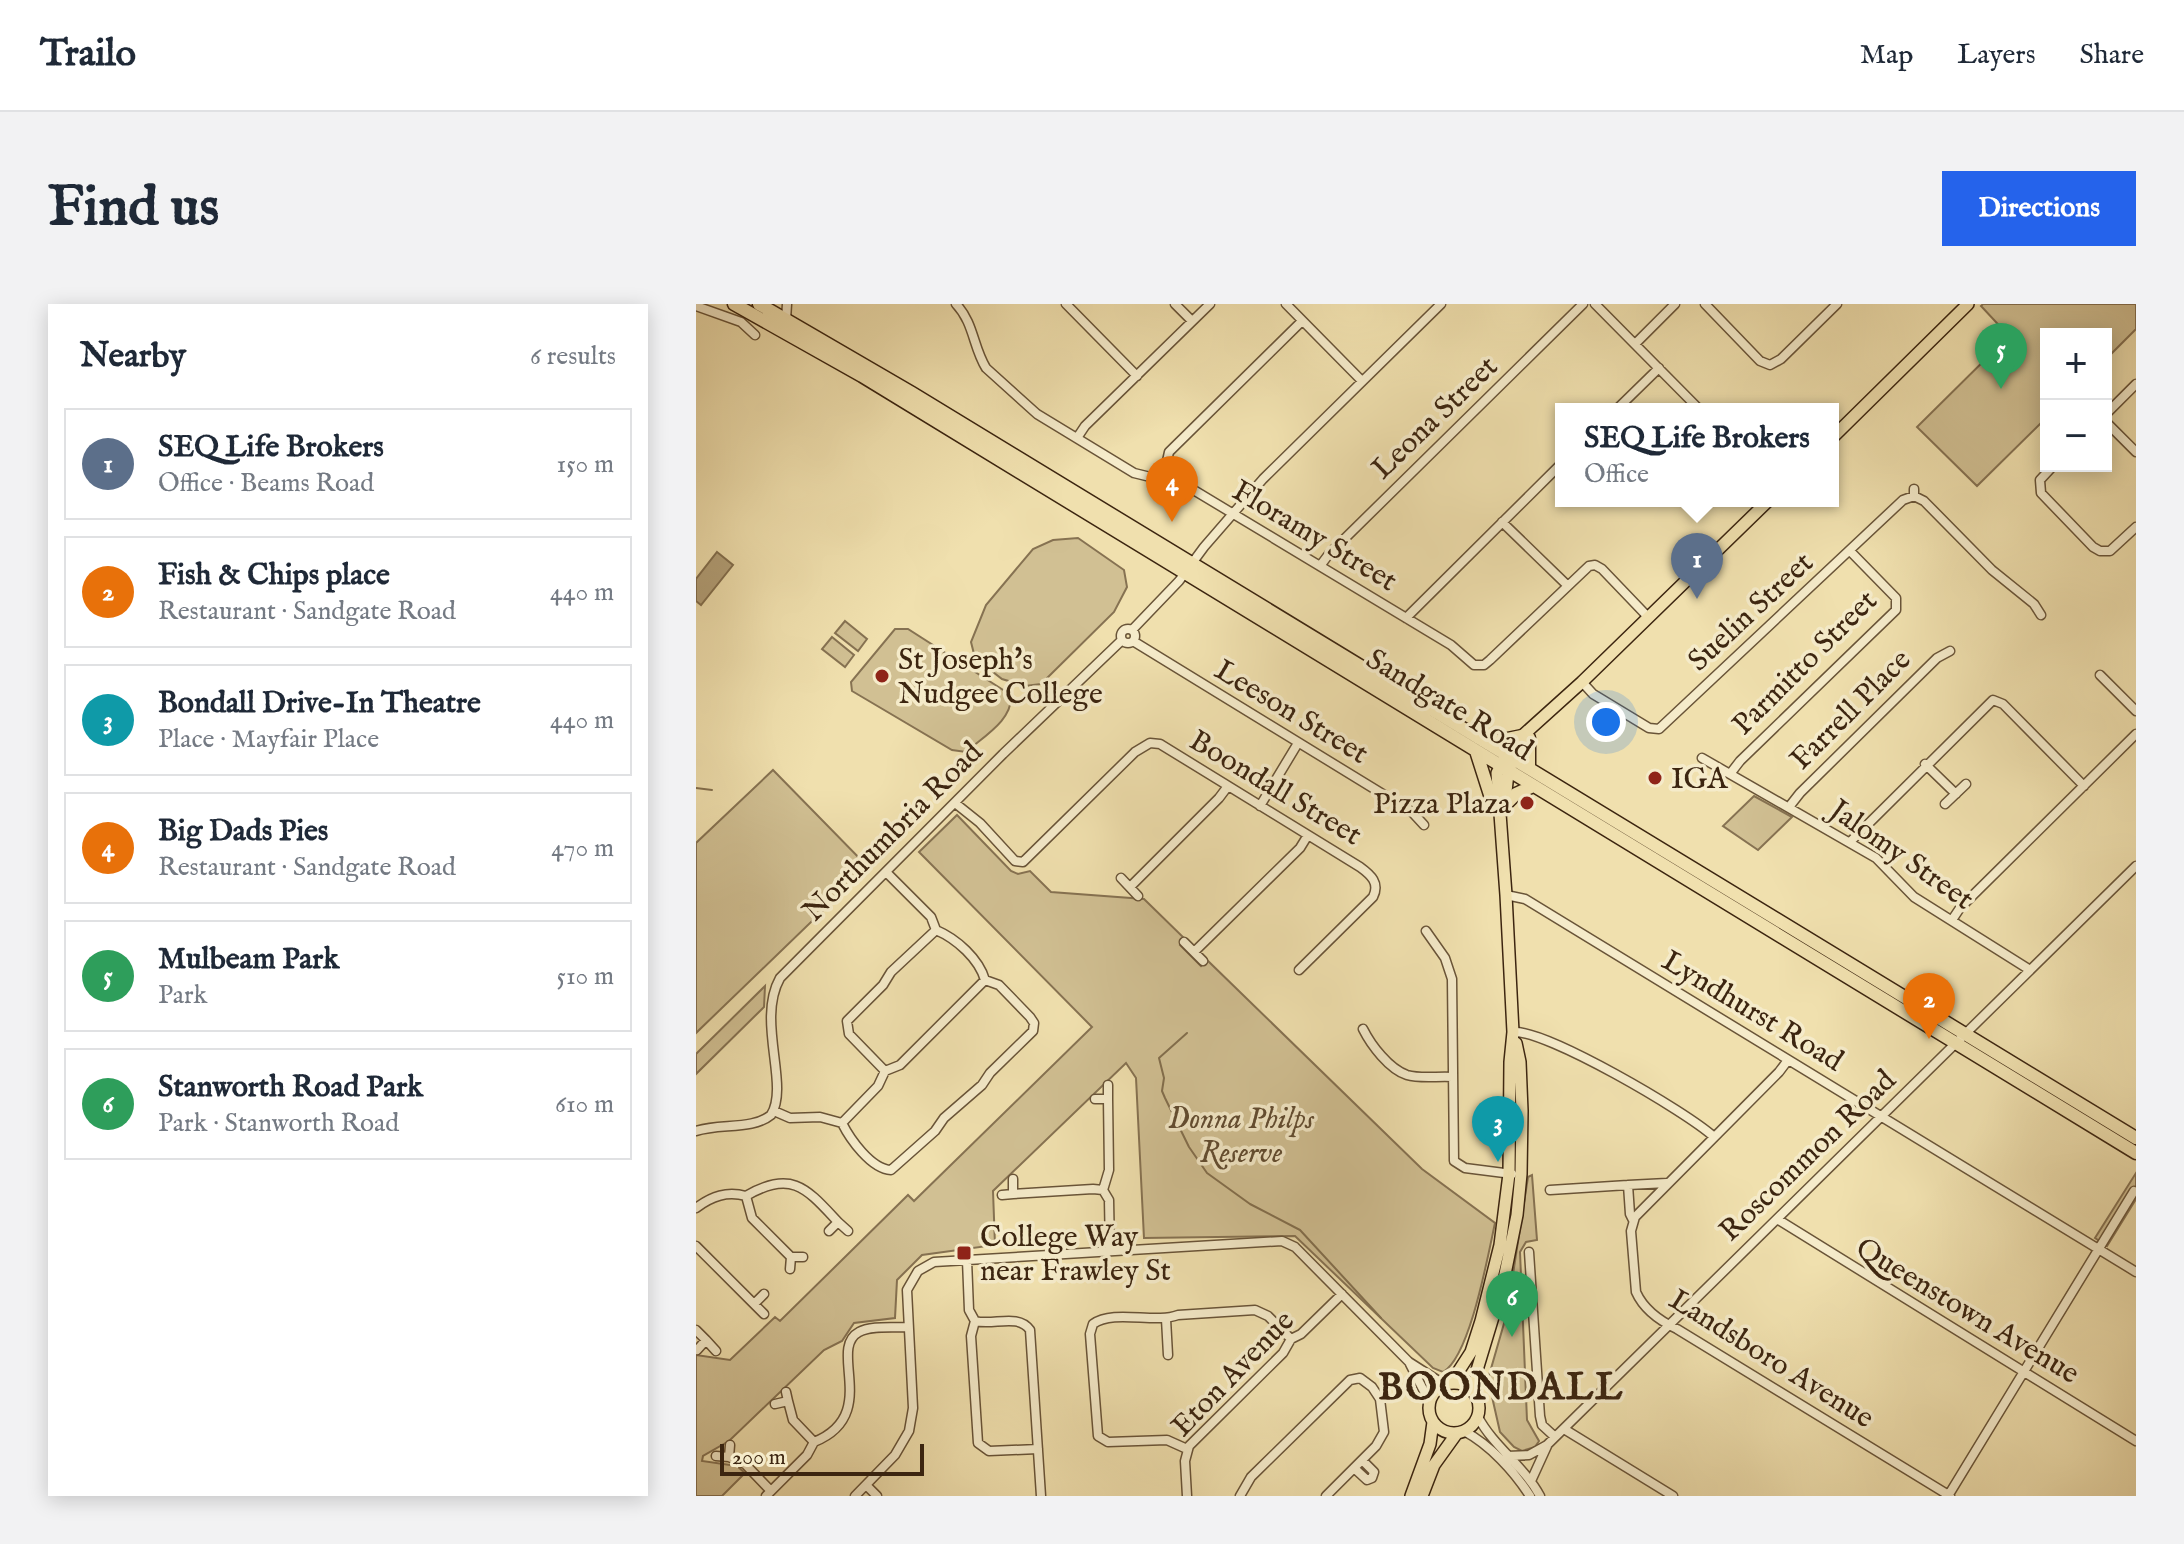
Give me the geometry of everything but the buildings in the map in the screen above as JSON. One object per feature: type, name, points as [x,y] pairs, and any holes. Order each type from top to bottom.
[{"type":"highway","name":"Sandgate Road","points":[[734,304],[1488,743],[1533,786],[2136,1138]]},
{"type":"highway","name":"Sandgate Road","points":[[766,305],[786,320],[912,393],[1476,751],[1529,768],[1961,1038],[2136,1153]]},
{"type":"highway","points":[[1488,743],[1525,737],[1529,768]]},
{"type":"highway","points":[[1476,751],[1491,798],[1501,808],[1516,794],[1533,786]]},
{"type":"main road","points":[[1839,431],[1968,304]]},
{"type":"main road","points":[[1474,1392],[1477,1370],[1510,1254],[1520,1062],[1513,1032],[1501,808],[1496,777],[1525,737],[1762,507]]},
{"type":"main road","points":[[1411,1496],[1430,1444],[1433,1422],[1430,1403],[1438,1389],[1448,1384],[1471,1352],[1485,1308],[1515,1174]]},
{"type":"main road","points":[[1422,1496],[1434,1465],[1460,1432],[1475,1423],[1478,1417],[1479,1404],[1474,1392],[1468,1386],[1448,1384]]},
{"type":"main road","points":[[1433,1422],[1443,1431],[1460,1432]]},
{"type":"street","points":[[786,320],[787,304]]},
{"type":"street","name":"Floramy Street","points":[[956,304],[969,320],[981,359],[993,376],[1037,414],[1138,475],[1183,484],[1451,645],[1474,665],[1487,663],[1567,585]]},
{"type":"street","points":[[1066,304],[1137,376]]},
{"type":"street","points":[[1175,304],[1192,321]]},
{"type":"street","points":[[1077,438],[1085,426],[1210,304]]},
{"type":"street","points":[[1286,304],[1362,381]]},
{"type":"street","points":[[1132,630],[1135,635],[1133,641],[1127,643],[1122,640],[1123,631],[1132,630],[1189,568],[1263,479],[1441,304]]},
{"type":"street","name":"Leona Street","points":[[1320,566],[1583,304]]},
{"type":"street","points":[[1595,304],[1693,403]]},
{"type":"street","points":[[1635,344],[1675,304]]},
{"type":"street","points":[[1705,304],[1760,361],[1768,365],[1781,359],[1837,304]]},
{"type":"street","points":[[696,306],[741,322],[755,335]]},
{"type":"street","points":[[1163,479],[1169,452],[1302,321]]},
{"type":"street","points":[[1623,403],[1659,368]]},
{"type":"street","points":[[2112,408],[2136,384]]},
{"type":"street","points":[[2112,428],[2136,452]]},
{"type":"street","points":[[1406,618],[1555,470]]},
{"type":"street","points":[[2047,472],[2040,480],[2041,493],[2097,550],[2110,551],[2136,527]]},
{"type":"street","name":"Suelin Street","points":[[1582,682],[1593,694],[1656,729],[1914,492],[1992,570],[2034,604],[2041,615]]},
{"type":"street","points":[[1502,522],[1567,585],[1587,567],[1597,566],[1648,617]]},
{"type":"street","name":"Parmitto Street","points":[[1730,774],[1898,607],[1896,598],[1850,551]]},
{"type":"street","name":"Northumbria Road","points":[[774,1111],[777,1099],[770,1013],[773,995],[784,973],[1122,640]]},
{"type":"street","name":"Leeson Street","points":[[1133,641],[1412,812],[1424,825]]},
{"type":"street","name":"Farrell Place","points":[[1789,807],[1937,658],[1950,651]]},
{"type":"street","points":[[2100,675],[2136,711]]},
{"type":"street","points":[[1850,842],[1986,705],[1997,701],[2084,786]]},
{"type":"street","points":[[1952,920],[1960,908],[2136,734]]},
{"type":"street","points":[[1260,806],[1298,743]]},
{"type":"street","name":"Boondall Street","points":[[955,803],[980,823],[1013,860],[1020,863],[1028,859],[1146,744],[1160,744],[1367,871],[1377,888],[1371,900],[1299,970]]},
{"type":"street","name":"Jalomy Street","points":[[1702,758],[1881,861],[1914,897],[2030,970]]},
{"type":"street","points":[[1925,764],[1956,794]]},
{"type":"street","points":[[1945,804],[1966,784]]},
{"type":"street","points":[[1130,887],[1228,786]]},
{"type":"street","points":[[1194,952],[1300,848],[1308,835]]},
{"type":"street","name":"Roscommon Road","points":[[1507,1456],[1529,1455],[1547,1445],[2136,866]]},
{"type":"street","points":[[696,1131],[718,1125],[759,1122],[774,1111],[790,1118],[820,1117],[842,1123],[848,1136],[878,1165],[891,1170],[1030,1036],[1034,1028],[1032,1020],[1001,987],[985,980],[979,965],[948,935],[936,930],[931,917],[886,872]]},
{"type":"street","points":[[1121,878],[1138,896]]},
{"type":"street","name":"Lyndhurst Road","points":[[1506,895],[1525,899],[2136,1272]]},
{"type":"street","points":[[885,1071],[849,1034],[847,1021],[883,985],[891,972],[936,930]]},
{"type":"street","points":[[1426,931],[1445,958],[1452,979],[1452,1151],[1455,1163],[1465,1168],[1515,1174]]},
{"type":"street","points":[[1184,942],[1203,961]]},
{"type":"street","points":[[842,1123],[878,1086],[885,1071],[900,1065],[985,980]]},
{"type":"street","points":[[1363,1029],[1370,1043],[1403,1073],[1452,1077]]},
{"type":"street","points":[[1513,1032],[1526,1031],[1601,1066],[1714,1137]]},
{"type":"street","points":[[1633,1220],[1788,1060]]},
{"type":"street","points":[[1108,1085],[1109,1170],[1103,1190],[1109,1200],[1110,1251]]},
{"type":"street","points":[[1095,1099],[1108,1099]]},
{"type":"street","points":[[1013,1179],[1013,1194]]},
{"type":"street","points":[[696,1208],[710,1199],[729,1193],[746,1196],[760,1188],[790,1183],[808,1190],[848,1231]]},
{"type":"street","points":[[1550,1190],[1667,1183]]},
{"type":"street","name":"Landsboro Avenue","points":[[1628,1185],[1636,1292],[1644,1305],[1668,1325],[1949,1496]]},
{"type":"street","points":[[1002,1195],[1103,1190]]},
{"type":"street","points":[[1949,1496],[2134,1191]]},
{"type":"street","points":[[746,1196],[752,1218],[791,1257],[803,1257]]},
{"type":"street","name":"Queenstown Avenue","points":[[1777,1219],[2136,1441]]},
{"type":"street","points":[[829,1231],[838,1222]]},
{"type":"street","points":[[855,1496],[895,1455],[907,1436],[913,1397],[907,1290],[915,1275],[930,1263],[1282,1241],[1295,1247],[1409,1362],[1448,1384]]},
{"type":"street","points":[[696,1246],[764,1314]]},
{"type":"street","points":[[1529,1252],[1540,1416],[1542,1425],[1555,1437]]},
{"type":"street","points":[[790,1269],[791,1257]]},
{"type":"street","points":[[967,1260],[969,1310],[975,1321],[971,1336],[980,1446],[989,1451],[1038,1449]]},
{"type":"street","points":[[754,1304],[764,1294]]},
{"type":"street","name":"Eton Avenue","points":[[1187,1496],[1187,1449],[1283,1353],[1291,1339],[1301,1334],[1342,1294]]},
{"type":"street","points":[[1187,1449],[1167,1440],[1105,1442],[1097,1432],[1090,1334],[1093,1324],[1101,1320],[1166,1319],[1178,1315],[1255,1310],[1268,1316],[1291,1339]]},
{"type":"street","points":[[1166,1319],[1168,1355]]},
{"type":"street","points":[[975,1321],[1016,1321],[1029,1327],[1041,1496]]},
{"type":"street","points":[[716,1456],[742,1461],[769,1493],[807,1455],[814,1442],[826,1437],[844,1419],[850,1396],[847,1350],[851,1339],[861,1331],[908,1327]]},
{"type":"street","points":[[696,1330],[716,1351]]},
{"type":"street","points":[[697,1350],[706,1340]]},
{"type":"street","points":[[1409,1362],[1430,1403]]},
{"type":"street","points":[[1240,1496],[1251,1477],[1356,1377],[1377,1393],[1384,1420],[1380,1441],[1326,1496]]},
{"type":"street","points":[[775,1404],[787,1397],[793,1420],[814,1442]]},
{"type":"street","points":[[1478,1417],[1488,1436],[1531,1481],[1540,1496]]},
{"type":"street","points":[[1564,1429],[1673,1496]]},
{"type":"street","points":[[1460,1432],[1487,1447],[1530,1496]]},
{"type":"street","points":[[729,1457],[730,1445]]},
{"type":"street","name":"Roscommon Road","points":[[1531,1481],[1547,1445]]},
{"type":"street","points":[[1354,1468],[1367,1480],[1372,1478],[1374,1472],[1362,1460]]},
{"type":"street","points":[[866,1485],[877,1496]]},
{"type":"green space","points":[[2136,304],[2136,329],[2112,353],[2112,328],[2040,328],[2040,424],[1977,486],[1917,427],[2009,336],[1981,306]]},
{"type":"green space","points":[[1078,538],[1124,570],[1127,587],[1114,612],[1041,684],[1025,686],[1002,679],[975,658],[971,642],[986,605],[1033,549],[1053,540]]},
{"type":"green space","points":[[845,621],[867,639],[858,651],[835,633]]},
{"type":"green space","points":[[895,629],[908,629],[1011,695],[1002,720],[966,752],[952,750],[852,691],[851,682]]},
{"type":"green space","points":[[832,637],[854,655],[845,667],[822,649]]},
{"type":"green space","points":[[773,770],[868,867],[696,1033],[696,843]]},
{"type":"green space","points":[[1754,796],[1792,817],[1758,850],[1723,826]]},
{"type":"green space","name":"Donna Philps Reserve","points":[[957,815],[1011,871],[1018,874],[1030,871],[1051,892],[1144,899],[1185,939],[1180,945],[1201,966],[1207,960],[1422,1169],[1495,1223],[1469,1327],[1453,1363],[1443,1372],[1433,1368],[1295,1236],[1144,1238],[1136,1078],[1126,1063],[993,1191],[995,1245],[922,1255],[897,1280],[895,1318],[854,1323],[842,1341],[824,1350],[729,1441],[703,1456],[702,1461],[737,1466],[745,1473],[722,1496],[696,1496],[696,1355],[730,1360],[775,1317],[780,1321],[908,1195],[914,1201],[1092,1027],[919,852]]},
{"type":"green space","points":[[765,986],[764,1007],[696,1074],[696,1054]]},
{"type":"green space","points":[[2136,1173],[2136,1199],[2107,1246],[2095,1238]]},
{"type":"green space","points":[[1532,1175],[1537,1240],[1526,1242],[1520,1252],[1527,1420],[1539,1441],[1535,1447],[1522,1451],[1500,1432],[1488,1379],[1507,1313],[1528,1177]]},
{"type":"shaded area","points":[[717,552],[733,565],[701,605],[696,601],[696,579]]},
{"type":"waterway","points":[[696,788],[712,790]]},
{"type":"waterway","points":[[1187,1033],[1159,1058],[1164,1078],[1162,1091],[1189,1147],[1207,1173],[1250,1204],[1300,1230],[1381,1318]]},
{"type":"place","name":"Mulbeam Park","points":[[2001,389]]},
{"type":"place","name":"Big Dads Pies","points":[[1172,522]]},
{"type":"place","name":"SEQ Life Brokers","points":[[1697,599]]},
{"type":"place","name":"St Joseph's Nudgee College","points":[[882,676]]},
{"type":"place","name":"IGA","points":[[1655,778]]},
{"type":"place","name":"Pizza Plaza","points":[[1527,803]]},
{"type":"place","name":"Fish & Chips place","points":[[1929,1039]]},
{"type":"place","name":"Bondall Drive-In Theatre","points":[[1498,1162]]},
{"type":"place","name":"College Way near Frawley St","points":[[964,1253]]},
{"type":"place","name":"Stanworth Road Park","points":[[1512,1337]]},
{"type":"district","name":"BOONDALL","points":[[1501,1386]]}]
